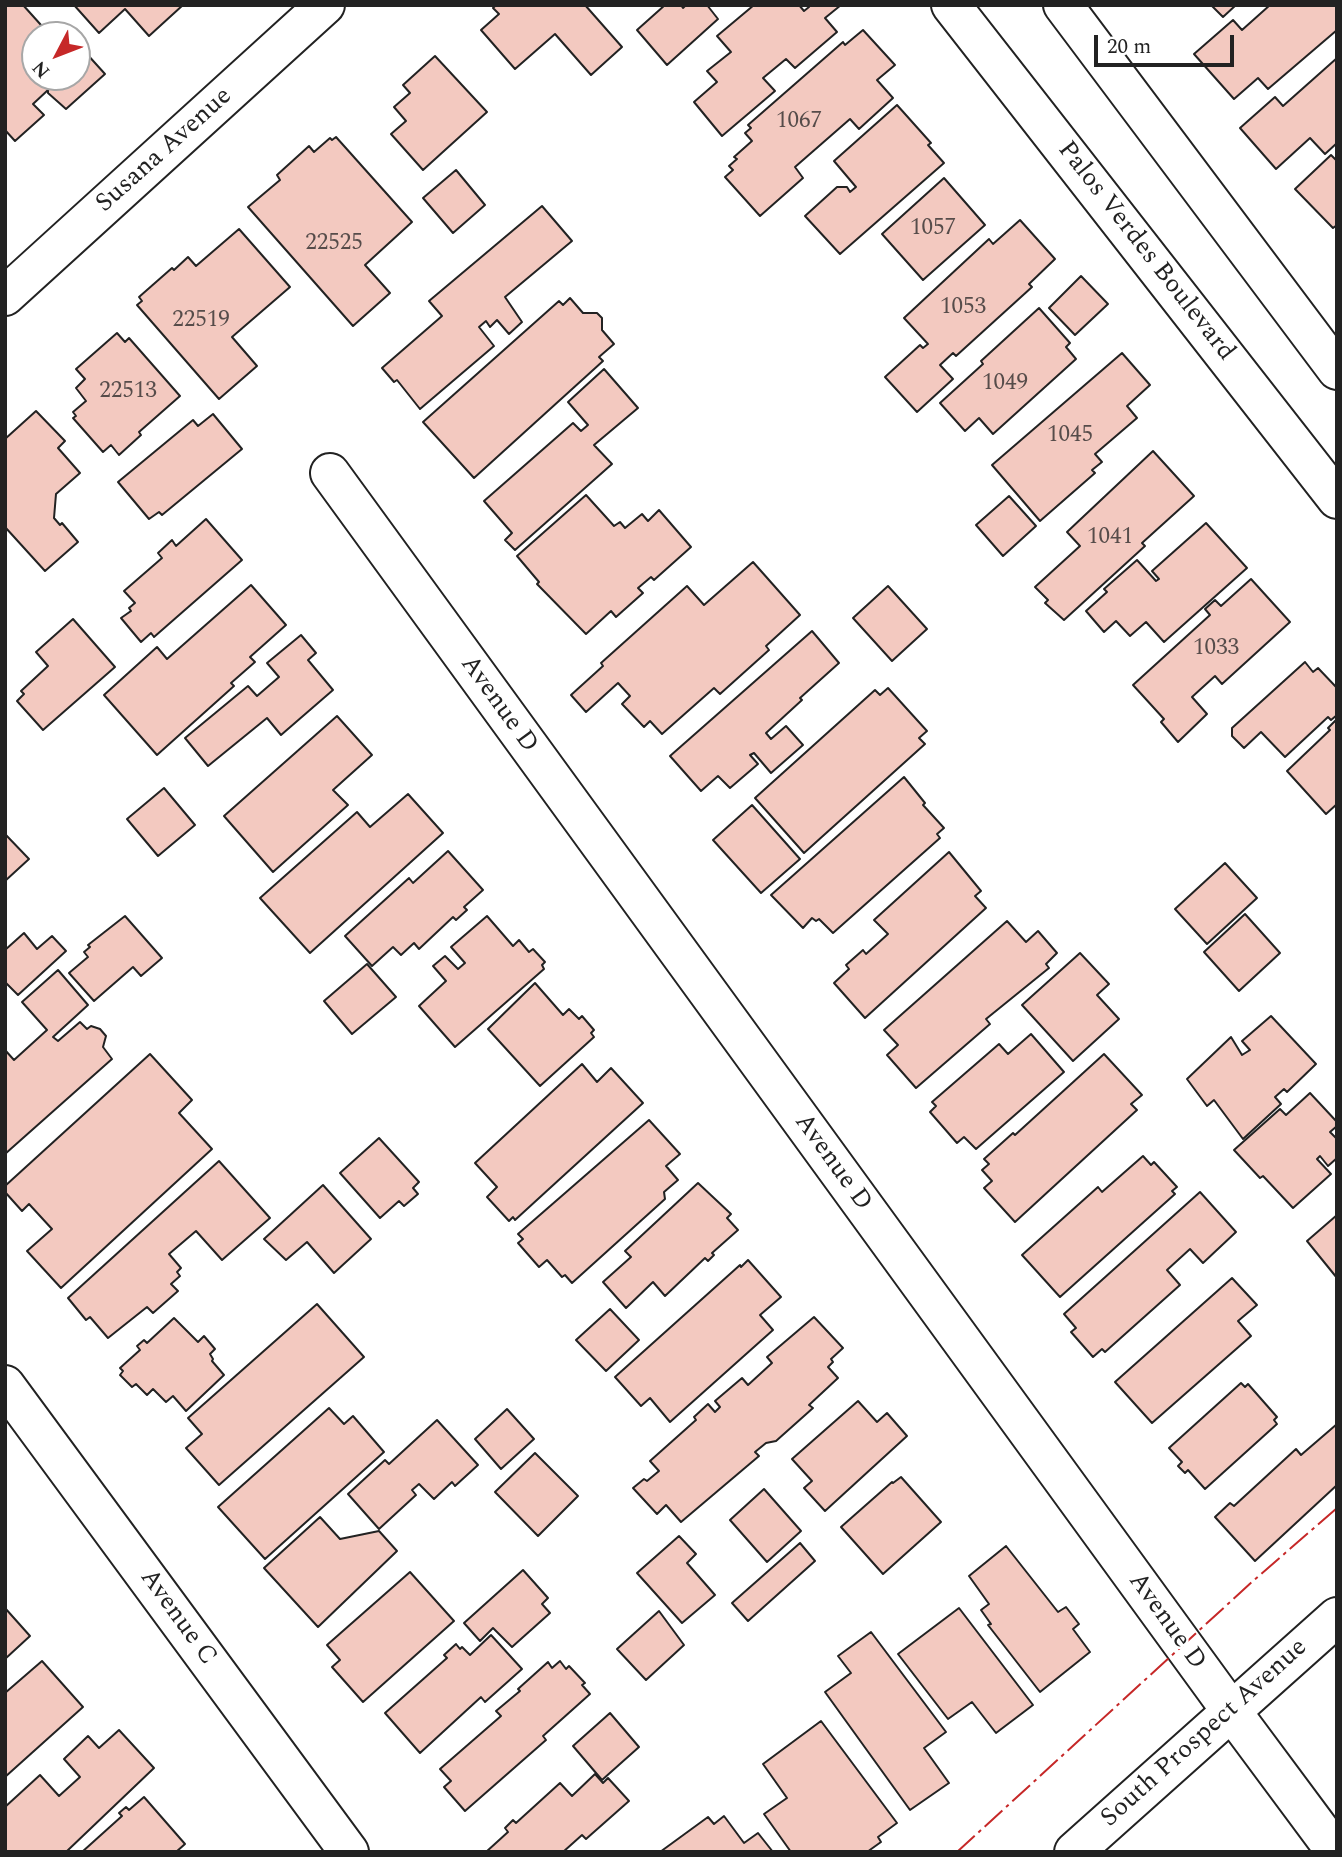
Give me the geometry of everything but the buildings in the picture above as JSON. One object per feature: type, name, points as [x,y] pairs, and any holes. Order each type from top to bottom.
[{"type":"street","name":"Susana Avenue","points":[[5,296],[325,5]]},
{"type":"street","name":"Palos Verdes Boulevard","points":[[951,5],[1337,499]]},
{"type":"street","points":[[1063,5],[1337,370]]},
{"type":"street","name":"Avenue D","points":[[330,473],[1336,1852]]},
{"type":"street","name":"Avenue C","points":[[5,1385],[349,1852]]},
{"type":"street","name":"South Prospect Avenue","points":[[1074,1852],[1337,1617]]},
{"type":"power","points":[[957,1852],[1253,1581],[1337,1508]]}]
